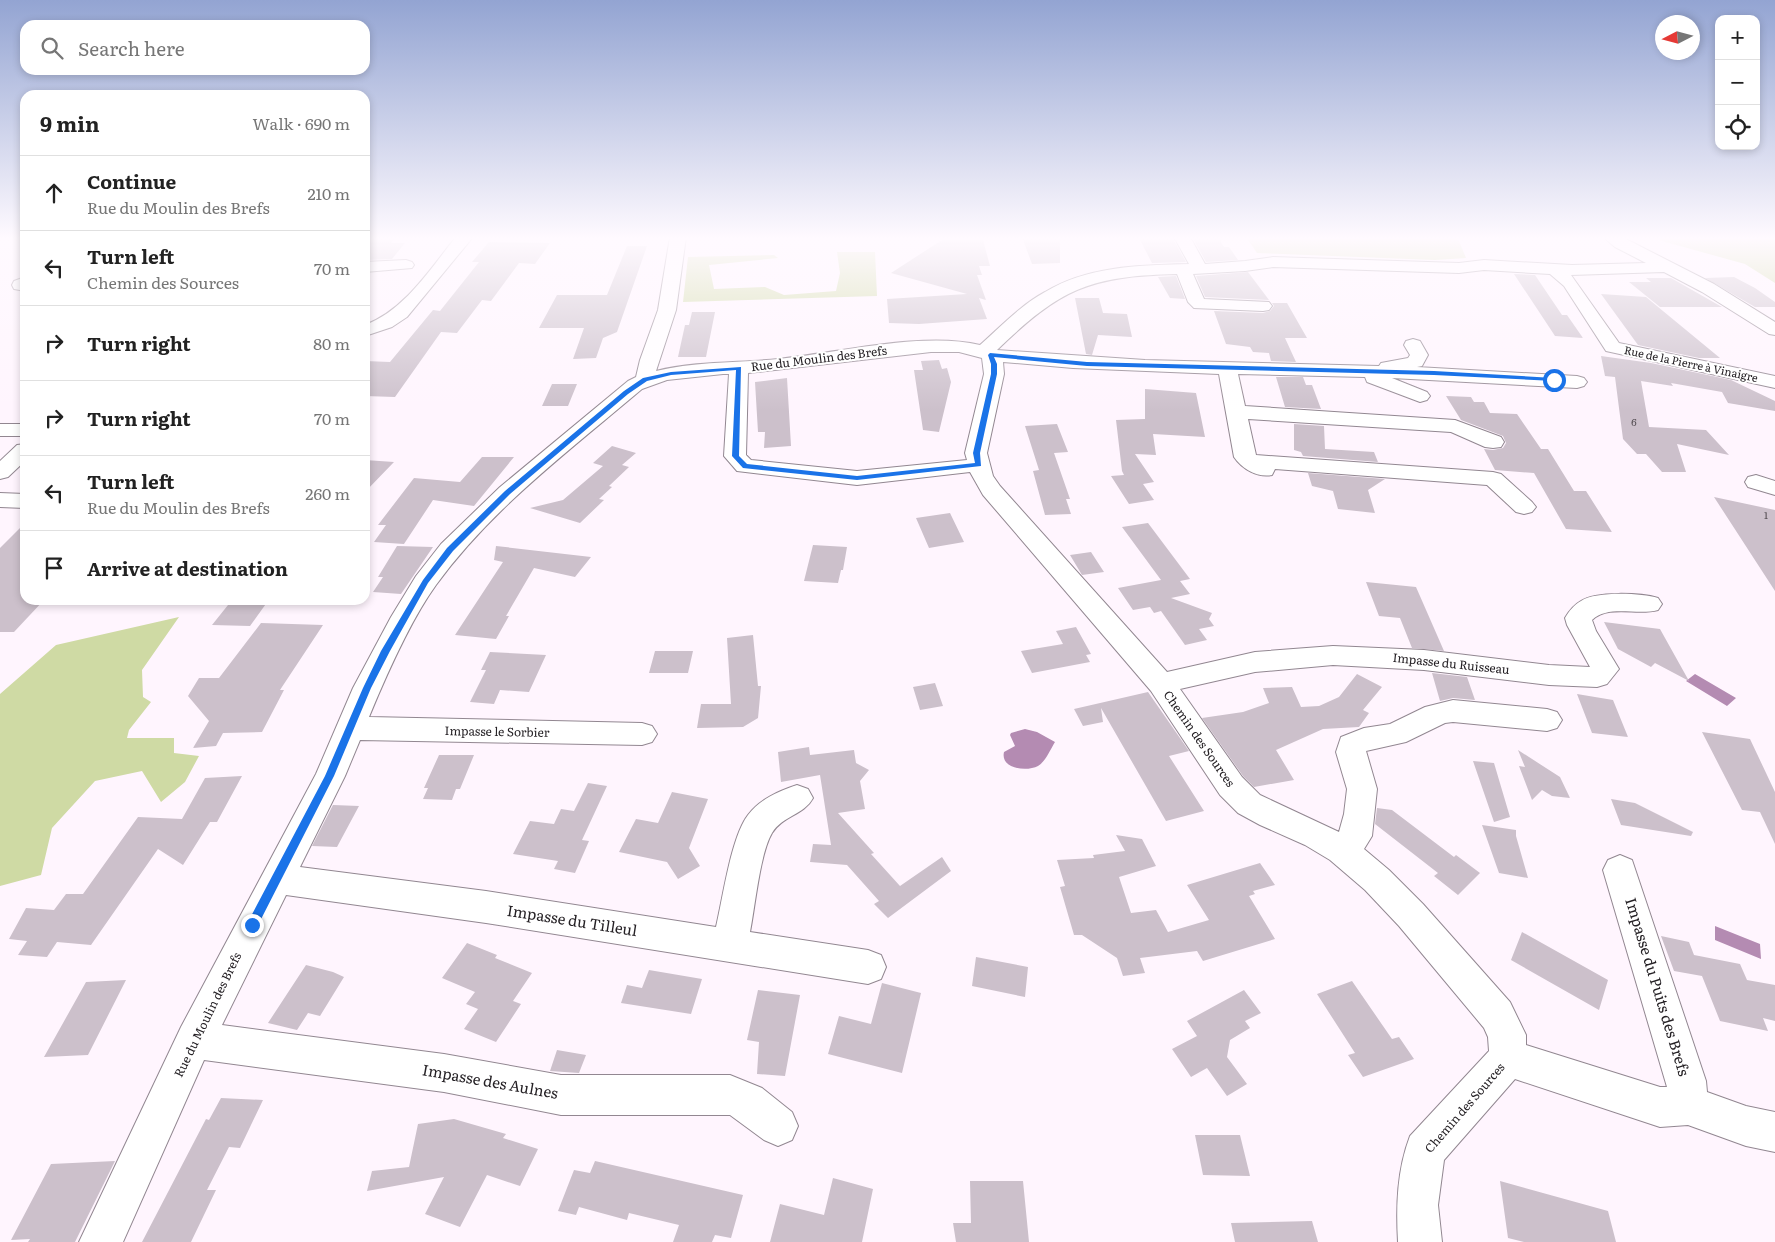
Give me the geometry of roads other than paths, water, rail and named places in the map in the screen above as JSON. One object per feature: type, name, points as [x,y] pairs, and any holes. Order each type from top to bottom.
[{"type":"street","points":[[370,329],[386,323],[401,314],[417,295]]},
{"type":"street","points":[[645,379],[649,360],[667,310],[669,295]]},
{"type":"street","points":[[979,465],[994,374],[994,364],[987,353],[1012,326],[1051,295]]},
{"type":"street","points":[[1196,295],[1197,302],[1200,304],[1263,306]]},
{"type":"street","name":"Rue de la Pierre à Vinaigre","points":[[1578,295],[1613,347],[1775,382]]},
{"type":"street","points":[[1719,295],[1775,330]]},
{"type":"street","points":[[1361,372],[1415,362],[1419,355],[1413,345]]},
{"type":"street","name":"Rue du Moulin des Brefs","points":[[101,1242],[194,1040],[330,776],[367,688],[404,616],[425,582],[450,550],[508,492],[630,389],[645,379],[671,374],[930,348],[963,347],[987,353],[1087,364],[1499,375],[1577,382]]},
{"type":"street","points":[[1227,367],[1245,457],[1275,478]]},
{"type":"street","points":[[739,368],[735,456],[745,466],[857,478],[979,465]]},
{"type":"street","points":[[1361,372],[1420,396]]},
{"type":"street","points":[[1236,412],[1455,426],[1494,442]]},
{"type":"street","points":[[0,430],[20,430]]},
{"type":"street","points":[[0,472],[20,454]]},
{"type":"street","points":[[853,460],[885,464],[979,465]]},
{"type":"street","points":[[1251,461],[1493,480],[1524,507]]},
{"type":"street","points":[[813,491],[848,493],[979,465]]},
{"type":"street","name":"Chemin des Sources","points":[[979,465],[991,490],[1161,684],[1231,786],[1249,804],[1271,816],[1316,835],[1342,850],[1377,880],[1411,914],[1497,1015],[1507,1036],[1508,1058],[1425,1151],[1417,1205],[1420,1242]]},
{"type":"street","points":[[0,500],[20,501]]},
{"type":"street","name":"Impasse du Ruisseau","points":[[1161,684],[1242,665],[1311,656],[1374,656],[1471,664],[1575,678],[1597,678],[1605,669],[1600,657],[1580,628],[1578,618],[1591,606],[1612,603],[1649,604]]},
{"type":"street","points":[[1342,850],[1356,836],[1360,814],[1362,789],[1351,752],[1352,745],[1360,740],[1388,736],[1405,730],[1430,716],[1446,712],[1547,720]]},
{"type":"street","name":"Impasse le Sorbier","points":[[351,728],[642,734]]},
{"type":"street","points":[[730,946],[748,856],[759,825],[774,809],[797,798]]},
{"type":"street","name":"Impasse du Puits des Brefs","points":[[1620,870],[1686,1081],[1688,1105]]},
{"type":"street","name":"Impasse du Tilleul","points":[[276,879],[486,907],[868,967]]},
{"type":"street","name":"Impasse des Aulnes","points":[[194,1040],[444,1073],[561,1095],[730,1095],[748,1102],[778,1126]]},
{"type":"street","points":[[1508,1058],[1660,1107],[1688,1105],[1746,1126],[1775,1132]]}]
